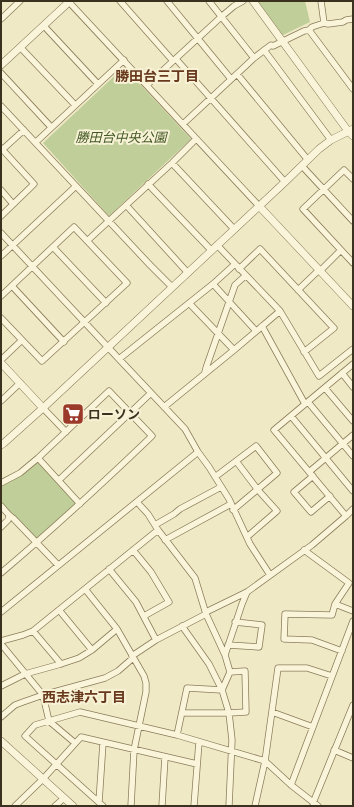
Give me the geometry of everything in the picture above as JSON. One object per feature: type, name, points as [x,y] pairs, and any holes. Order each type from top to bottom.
[{"type":"street","points":[[1,19],[20,1]]},
{"type":"street","points":[[1,65],[69,1],[353,306]]},
{"type":"street","points":[[120,1],[211,98],[285,182]]},
{"type":"street","points":[[166,1],[231,79]]},
{"type":"street","points":[[209,1],[254,58]]},
{"type":"street","points":[[147,85],[221,17],[243,1]]},
{"type":"street","points":[[1,445],[43,408],[319,149],[331,140],[351,132],[253,1]]},
{"type":"street","points":[[321,1],[324,23]]},
{"type":"street","points":[[183,124],[264,50],[309,30],[312,26],[324,23],[328,24],[343,22],[353,19]]},
{"type":"street","points":[[44,26],[98,84]]},
{"type":"street","points":[[309,30],[353,89]]},
{"type":"street","points":[[20,48],[75,105]]},
{"type":"street","points":[[264,50],[331,140]]},
{"type":"street","points":[[36,142],[124,60]]},
{"type":"street","points":[[1,73],[51,127]]},
{"type":"street","points":[[237,74],[308,160]]},
{"type":"street","points":[[1,106],[172,287]]},
{"type":"street","points":[[1,216],[34,184],[2,149],[24,130]]},
{"type":"street","points":[[87,240],[172,163],[196,138]]},
{"type":"street","points":[[172,163],[234,229]]},
{"type":"street","points":[[302,166],[353,221]]},
{"type":"street","points":[[353,180],[344,170],[303,209],[353,263]]},
{"type":"street","points":[[148,184],[211,250]]},
{"type":"street","points":[[1,256],[76,186]]},
{"type":"street","points":[[1,190],[14,204]]},
{"type":"street","points":[[126,205],[188,273]]},
{"type":"street","points":[[1,296],[74,227],[127,283],[42,361],[1,318]]},
{"type":"street","points":[[1,233],[185,429],[231,504],[250,544],[270,575]]},
{"type":"street","points":[[217,245],[280,312],[319,376],[353,349]]},
{"type":"street","points":[[54,247],[106,303]]},
{"type":"street","points":[[239,269],[260,249],[334,328],[304,352]]},
{"type":"street","points":[[298,290],[342,250]]},
{"type":"street","points":[[119,359],[213,284],[235,264]]},
{"type":"street","points":[[205,372],[235,285],[245,276]]},
{"type":"street","points":[[213,284],[256,331]]},
{"type":"street","points":[[12,286],[64,342]]},
{"type":"street","points":[[189,303],[234,350]]},
{"type":"street","points":[[164,407],[280,312]]},
{"type":"street","points":[[262,326],[306,403],[353,456]]},
{"type":"street","points":[[22,340],[1,361],[66,432]]},
{"type":"street","points":[[346,516],[274,430],[353,364]]},
{"type":"street","points":[[342,373],[353,387]]},
{"type":"street","points":[[1,401],[20,383]]},
{"type":"street","points":[[324,388],[353,421]]},
{"type":"street","points":[[1,483],[20,473],[38,458],[109,391],[152,436],[80,504],[1,573]]},
{"type":"street","points":[[59,480],[151,393]]},
{"type":"street","points":[[291,416],[353,491]]},
{"type":"street","points":[[330,496],[311,512],[294,492],[326,458],[353,435]]},
{"type":"street","points":[[215,477],[256,446],[277,473],[233,510]]},
{"type":"street","points":[[1,612],[198,452]]},
{"type":"street","points":[[38,458],[80,504]]},
{"type":"street","points":[[236,462],[277,511],[247,537]]},
{"type":"street","points":[[1,641],[23,635],[32,630],[133,550],[180,509],[221,487]]},
{"type":"street","points":[[137,502],[148,514],[165,540],[195,578],[206,613],[225,655],[230,672],[222,690]]},
{"type":"street","points":[[165,540],[231,504]]},
{"type":"street","points":[[1,506],[7,512],[8,516],[8,520],[1,527]]},
{"type":"street","points":[[1,717],[15,706],[43,695],[105,678],[118,671],[133,657],[156,640],[247,592],[312,545],[353,509]]},
{"type":"street","points":[[8,516],[13,518],[58,565]]},
{"type":"street","points":[[133,550],[151,572],[169,602],[144,616]]},
{"type":"street","points":[[304,550],[349,583],[335,604],[332,615],[285,614],[284,639],[312,640],[342,651]]},
{"type":"street","points":[[109,569],[136,602],[156,640]]},
{"type":"street","points":[[85,589],[117,629],[144,676],[147,686],[134,750],[130,806]]},
{"type":"street","points":[[225,655],[247,592]]},
{"type":"street","points":[[335,604],[353,611]]},
{"type":"street","points":[[59,610],[92,650]]},
{"type":"street","points":[[291,785],[353,621]]},
{"type":"street","points":[[228,645],[259,647],[262,625],[236,622]]},
{"type":"street","points":[[182,626],[209,664],[222,690],[229,713],[232,740],[229,806]]},
{"type":"street","points":[[1,686],[25,674],[79,658],[92,650],[117,629]]},
{"type":"street","points":[[32,630],[61,664]]},
{"type":"street","points":[[1,644],[43,695],[49,721],[75,743]]},
{"type":"street","points":[[255,806],[265,761],[278,668],[307,668],[332,676]]},
{"type":"street","points":[[182,713],[246,712],[245,671],[230,672]]},
{"type":"street","points":[[177,735],[187,688],[222,690]]},
{"type":"street","points":[[101,804],[26,736],[35,725],[80,712],[177,735],[265,761],[291,785],[315,804],[334,750],[353,705]]},
{"type":"street","points":[[272,712],[313,727]]},
{"type":"street","points":[[16,806],[81,737],[197,764]]},
{"type":"street","points":[[1,741],[73,806]]},
{"type":"street","points":[[194,806],[199,742]]},
{"type":"street","points":[[101,804],[103,743]]},
{"type":"street","points":[[334,750],[353,758]]},
{"type":"street","points":[[162,806],[165,757]]},
{"type":"street","points":[[55,806],[64,798]]},
{"type":"green space","points":[[255,1],[305,1],[310,22],[281,36]]},
{"type":"green space","name":"勝田台中央公園","points":[[124,67],[191,139],[109,216],[43,143]]},
{"type":"green space","points":[[38,460],[77,504],[37,540],[10,515],[10,511],[1,503],[1,485]]},
{"type":"place","name":"ローソン","points":[[73,414]]},
{"type":"district","name":"勝田台三丁目","points":[[157,76]]},
{"type":"district","name":"西志津六丁目","points":[[84,697]]}]
